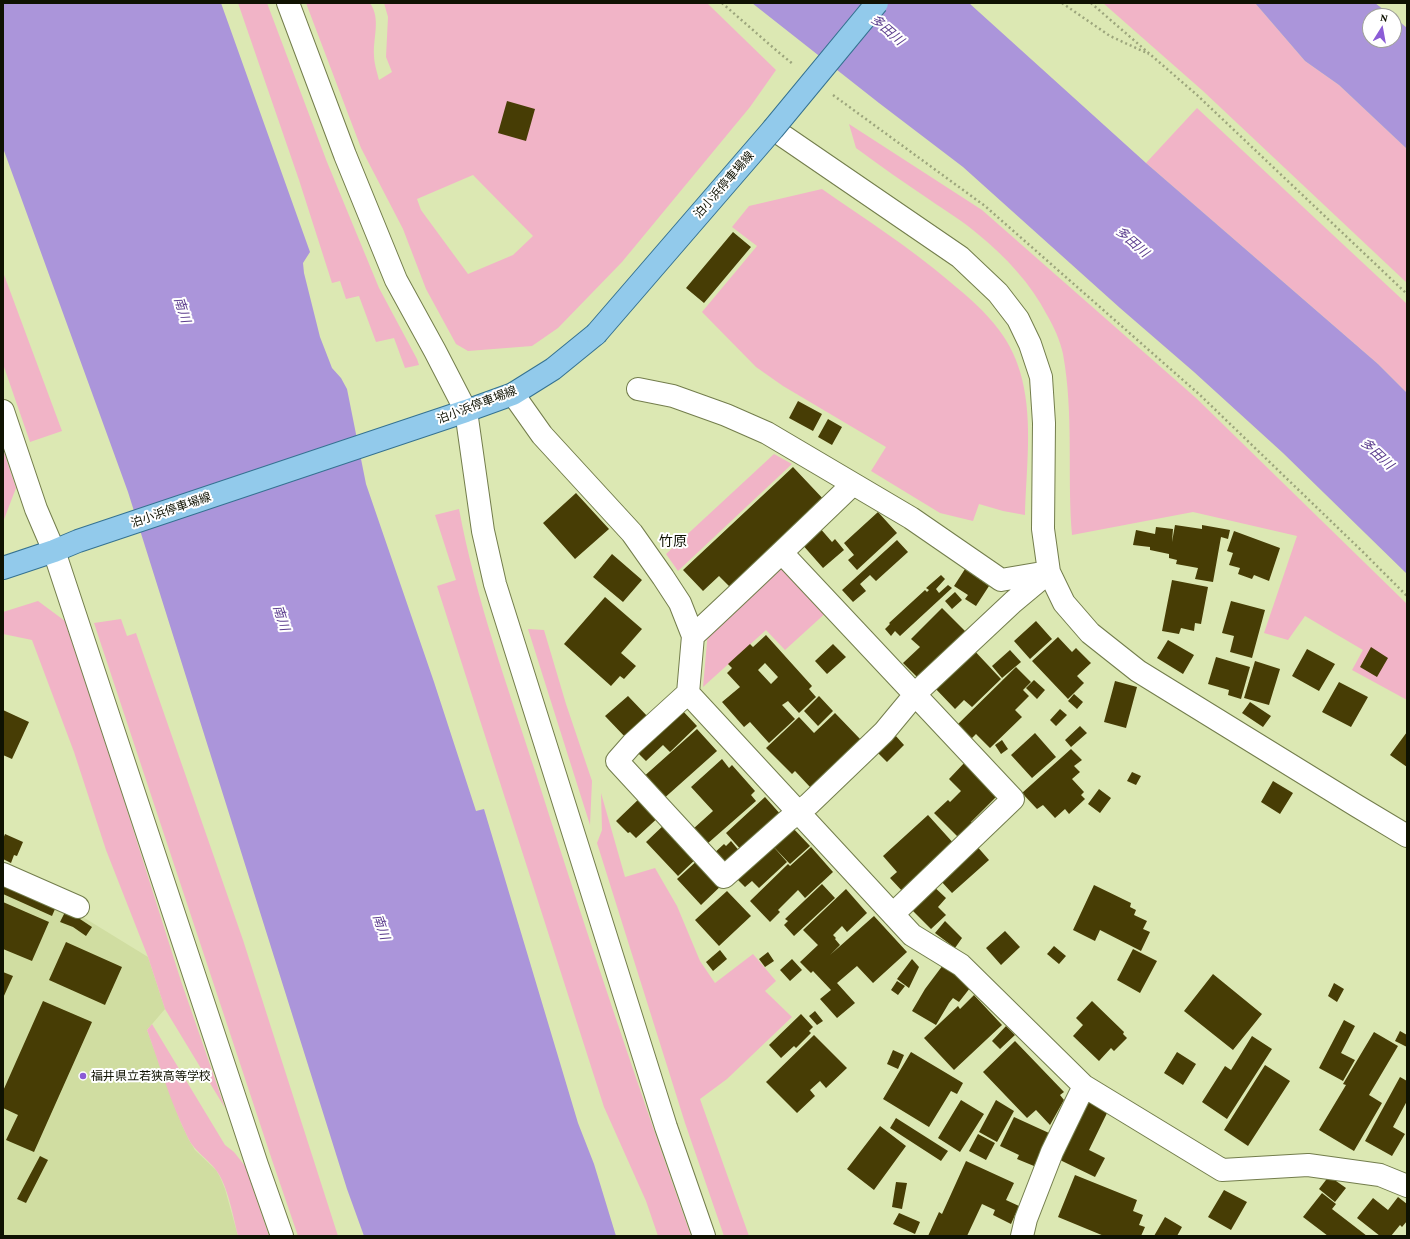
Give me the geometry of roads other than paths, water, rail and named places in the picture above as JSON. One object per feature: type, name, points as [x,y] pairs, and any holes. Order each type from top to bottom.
[{"type":"main road","name":"泊小浜停車場線","points":[[3,568],[54,551],[78,541],[513,394],[553,369],[596,334],[772,129],[876,3]]},
{"type":"street","points":[[288,3],[345,155],[396,280],[466,411],[483,531],[495,584],[666,1127],[704,1236]]},
{"type":"street","points":[[772,129],[960,257],[998,293],[1018,320],[1030,344],[1041,377],[1044,423],[1043,529],[1049,572],[1064,603],[1090,633],[1138,671],[1407,836]]},
{"type":"street","points":[[638,389],[673,396],[726,415],[766,433],[911,518],[1001,580],[1049,572]]},
{"type":"street","points":[[513,394],[542,435],[632,534],[680,603],[693,636],[688,693],[632,744],[617,761],[724,877],[787,821],[809,804],[884,732],[916,695],[1013,602],[1049,572]]},
{"type":"street","points":[[3,411],[36,509],[54,551],[257,1166],[282,1236]]},
{"type":"street","points":[[693,636],[771,564],[853,484]]},
{"type":"street","points":[[782,553],[1013,799],[893,914]]},
{"type":"street","points":[[688,693],[912,935],[961,965],[1084,1086],[1222,1170],[1308,1165],[1380,1175],[1407,1186]]},
{"type":"street","points":[[3,874],[78,907]]},
{"type":"street","points":[[1022,1236],[1026,1219],[1052,1152],[1084,1086]]},
{"type":"water","name":"南川","points":[[3,3],[221,3],[310,252],[303,263],[304,273],[320,337],[332,368],[341,378],[347,389],[366,484],[434,682],[476,811],[484,809],[578,1123],[594,1164],[616,1236],[364,1236],[347,1189],[128,492],[3,148]]},
{"type":"water","name":"多田川","points":[[752,3],[969,3],[1146,163],[1378,364],[1407,393],[1407,574],[1283,453],[963,167]]},
{"type":"water","points":[[1255,3],[1375,3],[1382,8],[1362,8],[1362,48],[1402,48],[1402,24],[1407,28],[1407,149],[1339,85],[1305,61]]},
{"type":"place","name":"福井県立若狭高等学校","points":[[83,1076]]},
{"type":"district","name":"竹原","points":[[673,542]]}]
